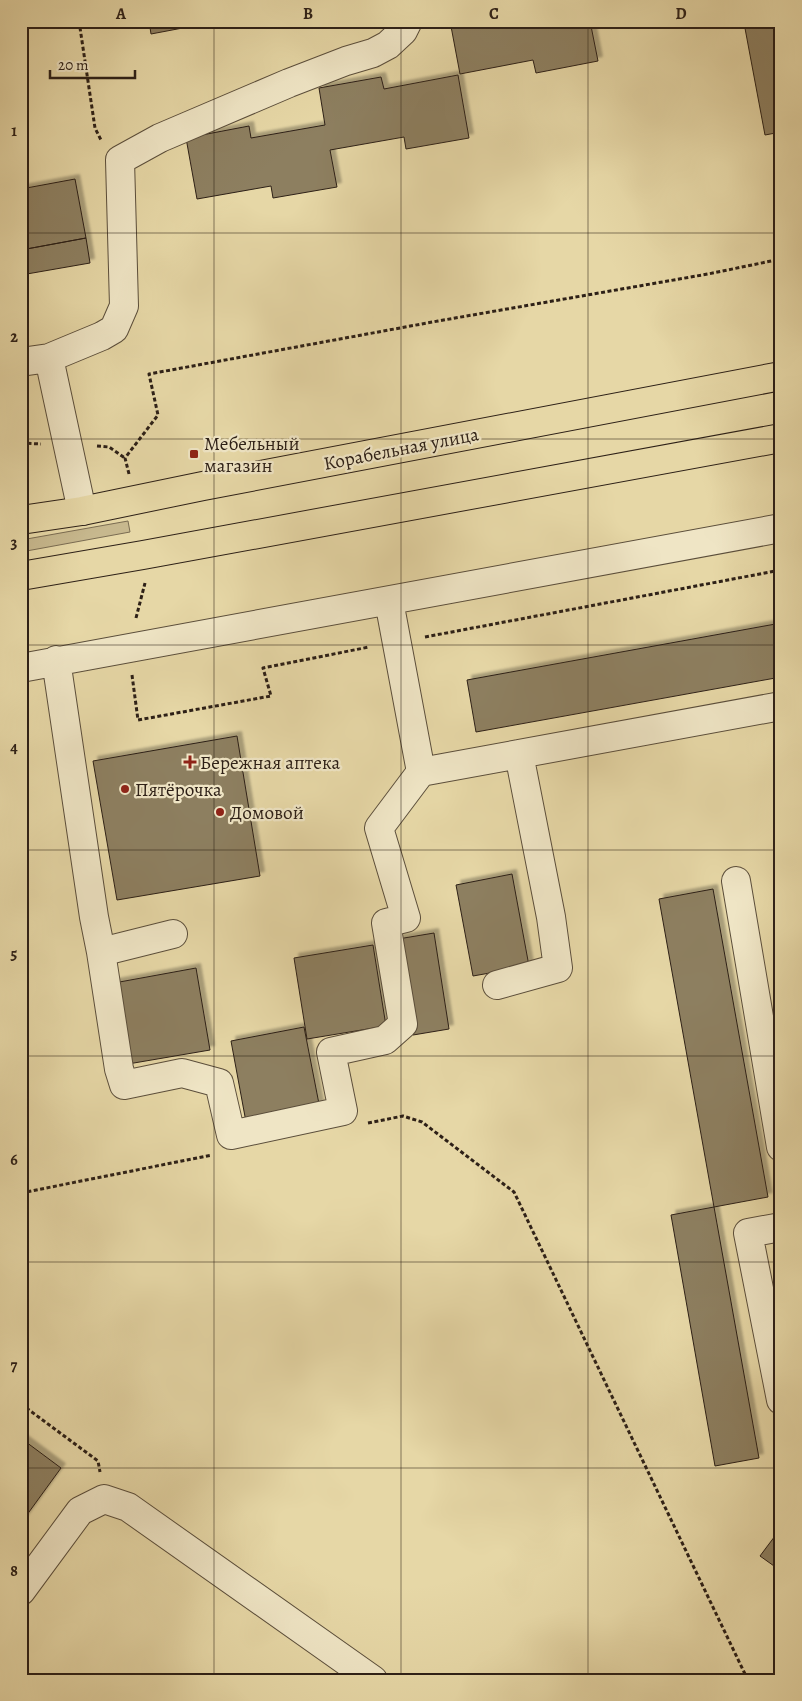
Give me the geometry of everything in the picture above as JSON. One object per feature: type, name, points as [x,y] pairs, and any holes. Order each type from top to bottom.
[{"type":"main road","name":"Корабельная улица","points":[[21,520],[82,511],[203,486],[781,376]]},
{"type":"main road","points":[[21,576],[781,438]]},
{"type":"lane","points":[[21,362],[49,358],[102,336],[114,329],[120,318],[124,306],[120,160],[160,138],[346,61],[373,53],[388,45],[403,30],[408,21]]},
{"type":"lane","points":[[49,358],[82,511]]},
{"type":"lane","points":[[21,668],[56,660],[161,643],[781,528]]},
{"type":"lane","points":[[389,601],[421,772]]},
{"type":"lane","points":[[56,660],[92,907],[119,1069],[124,1085],[182,1073],[219,1083],[231,1135],[343,1112],[331,1052],[385,1040],[403,1024],[386,923],[406,918],[379,828],[421,772],[781,706]]},
{"type":"lane","points":[[497,985],[558,968],[551,917],[519,754]]},
{"type":"lane","points":[[736,881],[781,1147]]},
{"type":"lane","points":[[101,952],[173,934]]},
{"type":"lane","points":[[781,1227],[748,1233],[781,1400]]},
{"type":"lane","points":[[21,1591],[80,1511],[104,1499],[128,1507],[373,1680]]},
{"type":"path","points":[[79,21],[95,128],[106,148],[120,160]]},
{"type":"path","points":[[364,1124],[403,1116],[422,1122],[514,1192],[745,1674],[751,1680]]},
{"type":"path","points":[[21,1193],[217,1154]]},
{"type":"path","points":[[21,1404],[98,1461],[104,1499]]},
{"type":"shaded area","points":[[128,521],[130,532],[21,552],[21,540]]},
{"type":"building","points":[[149,21],[209,21],[209,23],[151,34]]},
{"type":"building","points":[[450,21],[616,21],[591,26],[598,61],[536,73],[533,60],[460,74]]},
{"type":"building","points":[[734,21],[781,21],[781,132],[765,135],[744,23],[734,25]]},
{"type":"building","points":[[458,75],[469,138],[406,149],[404,137],[330,150],[337,187],[273,198],[271,186],[197,199],[186,138],[249,126],[251,138],[325,125],[319,88],[381,77],[384,89]]},
{"type":"building","points":[[75,179],[86,238],[21,250],[21,189]]},
{"type":"building","points":[[86,238],[90,263],[21,275],[21,250]]},
{"type":"building","points":[[781,623],[781,677],[476,732],[467,680]]},
{"type":"building","points":[[237,736],[260,876],[117,900],[93,761]]},
{"type":"building","points":[[512,874],[529,966],[473,976],[456,885]]},
{"type":"building","points":[[713,889],[768,1197],[714,1207],[659,899]]},
{"type":"building","points":[[434,933],[449,1029],[413,1035],[398,939]]},
{"type":"building","points":[[373,945],[386,1026],[307,1039],[294,958]]},
{"type":"building","points":[[196,968],[210,1050],[128,1064],[114,983]]},
{"type":"building","points":[[304,1027],[320,1109],[246,1122],[231,1041]]},
{"type":"building","points":[[714,1207],[759,1458],[715,1466],[671,1215]]},
{"type":"building","points":[[22,1439],[61,1468],[21,1523],[21,1441]]},
{"type":"building","points":[[781,1528],[781,1571],[760,1556]]},
{"type":"place","name":"Мебельный магазин","points":[[194,454]]},
{"type":"place","name":"Бережная аптека","points":[[190,762]]},
{"type":"place","name":"Пятёрочка","points":[[125,789]]},
{"type":"place","name":"Домовой","points":[[220,812]]}]
